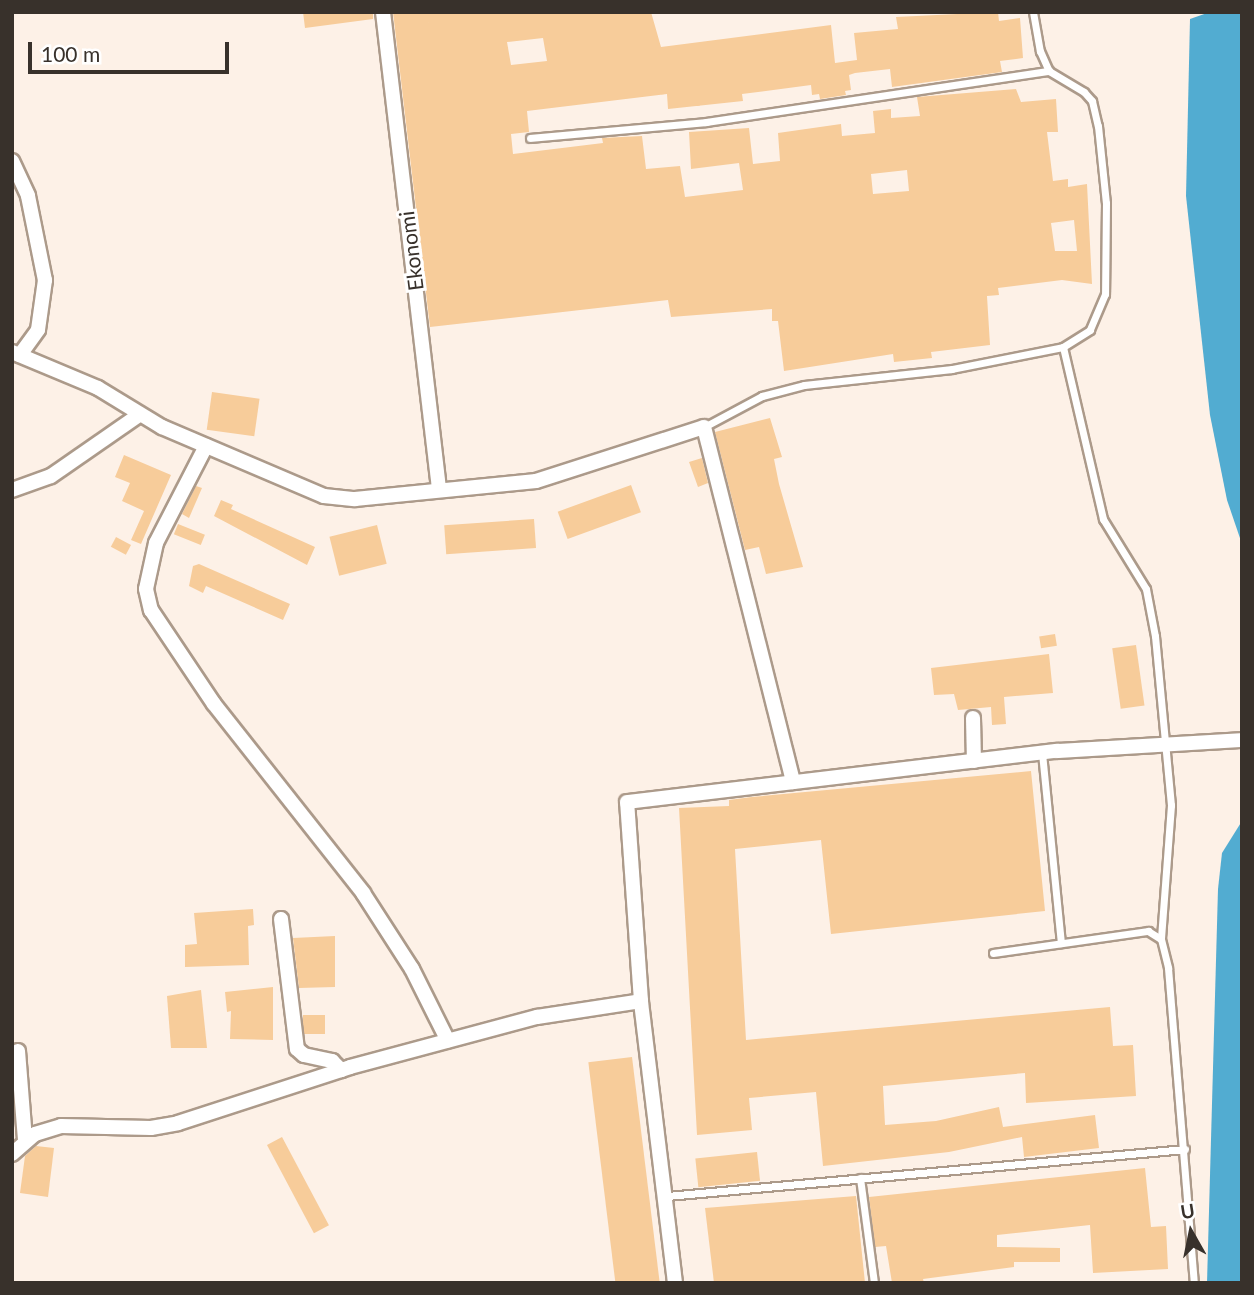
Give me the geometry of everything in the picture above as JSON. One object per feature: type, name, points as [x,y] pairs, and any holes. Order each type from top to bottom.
[{"type":"street","name":"Ekonomi","points":[[383,12],[439,491]]},
{"type":"street","points":[[12,161],[28,196],[45,280],[38,330],[16,354],[70,374],[139,415],[324,496],[355,499],[536,481],[704,427],[793,782]]},
{"type":"street","points":[[12,490],[51,476],[139,415]]},
{"type":"street","points":[[206,446],[156,543],[146,589],[151,610],[214,704],[363,893],[412,969],[449,1041]]},
{"type":"street","points":[[973,718],[974,761]]},
{"type":"street","points":[[675,1283],[667,1196],[641,1001],[627,802],[1042,753],[1242,740]]},
{"type":"street","points":[[281,919],[297,1049],[304,1055],[332,1061],[341,1070]]},
{"type":"street","points":[[12,1154],[24,1139],[61,1126],[151,1128],[178,1123],[341,1070],[537,1017],[641,1001]]},
{"type":"street","points":[[19,1051],[24,1139]]},
{"type":"lane","points":[[704,427],[762,396],[804,386],[952,369],[1063,347],[1090,330],[1105,294],[1106,203],[1091,101],[1049,71],[1040,51],[1033,12]]},
{"type":"lane","points":[[530,138],[733,118],[1049,71]]},
{"type":"lane","points":[[1063,347],[1103,519],[1146,589],[1167,744],[1171,805],[1161,939],[1168,968],[1194,1283]]},
{"type":"lane","points":[[1042,753],[1061,943]]},
{"type":"lane","points":[[993,953],[1148,931],[1161,939]]},
{"type":"lane","points":[[667,1196],[1185,1149]]},
{"type":"lane","points":[[860,1178],[874,1283]]},
{"type":"water","points":[[1210,12],[1242,12],[1242,544],[1227,500],[1210,415],[1186,196],[1190,19]]},
{"type":"water","points":[[1242,821],[1242,1283],[1207,1283],[1218,889],[1222,853]]},
{"type":"building","points":[[303,12],[373,12],[373,19],[305,28]]},
{"type":"building","points":[[393,12],[651,12],[661,47],[831,25],[835,63],[857,60],[854,33],[898,29],[896,17],[998,12],[999,21],[1020,18],[1023,58],[1000,61],[1002,72],[892,87],[890,69],[849,75],[851,90],[845,91],[846,95],[820,99],[819,94],[812,95],[811,85],[742,94],[743,101],[668,109],[667,94],[527,111],[529,132],[511,134],[513,154],[603,143],[602,138],[642,136],[646,169],[680,166],[685,197],[743,190],[739,163],[691,169],[689,132],[749,128],[753,164],[780,161],[778,133],[841,124],[842,136],[875,133],[873,111],[891,109],[891,118],[920,116],[917,97],[1016,89],[1021,102],[1056,99],[1058,132],[1047,132],[1053,181],[1068,179],[1068,187],[1087,184],[1092,284],[1062,280],[998,288],[999,295],[987,296],[990,345],[931,352],[932,358],[894,362],[893,354],[784,371],[778,321],[772,321],[772,309],[671,317],[668,300],[430,327]],"holes":[[[543,38],[547,61],[511,65],[507,42]],[[907,170],[909,191],[873,194],[871,174]],[[1074,220],[1077,251],[1055,251],[1051,223]]]},
{"type":"building","points":[[212,392],[260,399],[254,436],[207,430]]},
{"type":"building","points":[[770,418],[782,457],[774,459],[779,484],[803,567],[766,574],[759,547],[745,550],[715,432]]},
{"type":"building","points":[[124,455],[171,475],[141,544],[131,540],[144,511],[122,501],[130,483],[115,477]]},
{"type":"building","points":[[702,458],[708,483],[698,487],[689,462]]},
{"type":"building","points":[[631,485],[641,512],[568,539],[558,512]]},
{"type":"building","points":[[196,486],[202,488],[189,518],[182,514]]},
{"type":"building","points":[[221,500],[233,505],[231,509],[315,547],[307,565],[214,516]]},
{"type":"building","points":[[534,519],[536,548],[446,554],[444,525]]},
{"type":"building","points":[[178,524],[205,535],[201,545],[174,534]]},
{"type":"building","points":[[377,525],[387,564],[339,576],[329,537]]},
{"type":"building","points":[[116,537],[131,545],[126,555],[111,547]]},
{"type":"building","points":[[199,564],[290,604],[283,620],[206,586],[203,593],[189,586],[193,566]]},
{"type":"building","points":[[1055,634],[1057,646],[1041,648],[1039,637]]},
{"type":"building","points":[[1136,645],[1144,705],[1121,709],[1112,648]]},
{"type":"building","points":[[1049,654],[1053,693],[1004,697],[1006,724],[992,725],[991,707],[958,710],[954,694],[934,695],[931,668]]},
{"type":"building","points":[[1031,771],[1045,911],[831,934],[821,840],[735,849],[746,1040],[1110,1007],[1113,1046],[1133,1045],[1136,1096],[1026,1103],[1025,1073],[883,1086],[885,1125],[936,1121],[999,1107],[1003,1127],[1095,1115],[1099,1148],[1024,1157],[1022,1137],[949,1152],[823,1166],[816,1092],[749,1098],[752,1130],[697,1135],[679,808],[729,806],[729,800],[752,797]]},
{"type":"building","points":[[253,909],[254,925],[248,926],[249,965],[185,967],[185,945],[197,944],[194,913]]},
{"type":"building","points":[[335,936],[335,987],[299,988],[293,938]]},
{"type":"building","points":[[273,987],[273,1040],[230,1039],[231,1011],[227,1012],[225,992]]},
{"type":"building","points":[[201,990],[207,1048],[171,1048],[167,996]]},
{"type":"building","points":[[303,1015],[325,1015],[325,1034],[303,1034]]},
{"type":"building","points":[[632,1057],[660,1283],[615,1283],[588,1062]]},
{"type":"building","points":[[282,1137],[329,1225],[314,1233],[267,1145]]},
{"type":"building","points":[[36,1146],[54,1148],[48,1197],[20,1193],[25,1156]]},
{"type":"building","points":[[757,1152],[760,1181],[698,1187],[695,1158]]},
{"type":"building","points":[[1145,1168],[1151,1227],[1166,1226],[1168,1269],[1093,1273],[1090,1225],[997,1235],[997,1247],[1060,1248],[1060,1262],[1014,1262],[1014,1267],[923,1279],[924,1283],[892,1283],[886,1246],[875,1247],[869,1197]]},
{"type":"building","points":[[856,1196],[865,1283],[714,1283],[705,1208]]}]
